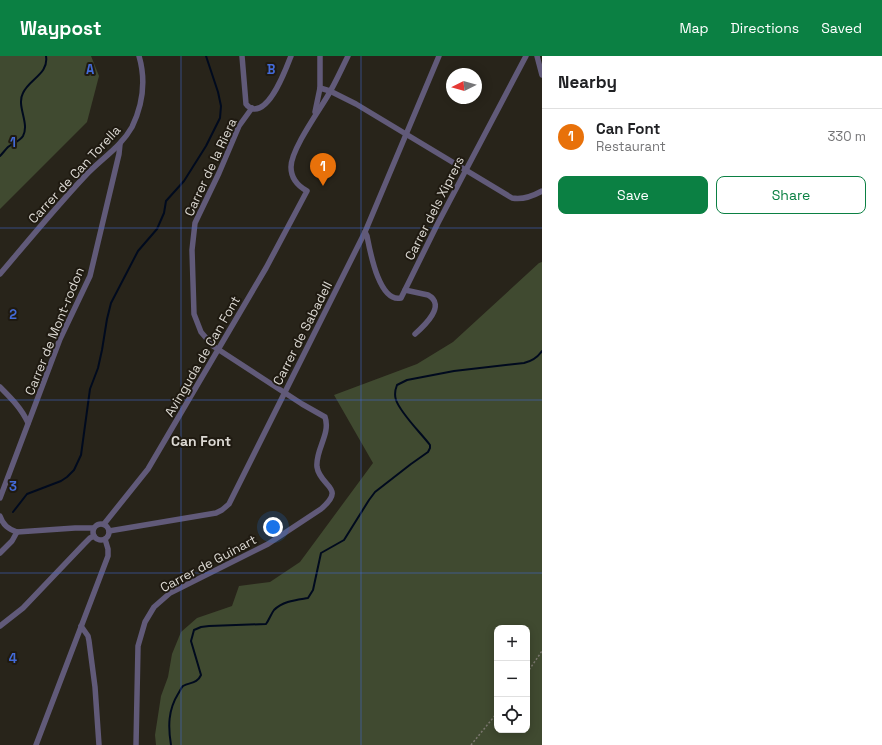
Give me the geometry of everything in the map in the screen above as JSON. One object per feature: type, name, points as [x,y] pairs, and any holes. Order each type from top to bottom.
[{"type":"street","name":"Carrer de Can Torella","points":[[0,274],[86,175],[120,144],[132,127],[142,94],[143,75],[139,56]]},
{"type":"street","points":[[242,56],[246,104],[252,108],[263,106],[270,98],[291,56]]},
{"type":"street","points":[[314,116],[320,88],[320,56]]},
{"type":"street","points":[[314,116],[348,56]]},
{"type":"street","name":"Carrer de Sabadell","points":[[109,531],[206,515],[222,510],[232,499],[365,232],[439,56]]},
{"type":"street","name":"Carrer dels Xiprers","points":[[405,290],[526,56]]},
{"type":"street","points":[[537,56],[542,75]]},
{"type":"street","points":[[320,88],[330,90],[512,198],[530,197],[542,191]]},
{"type":"street","name":"Carrer de la Riera","points":[[218,349],[201,332],[194,314],[193,234],[198,214],[214,184],[237,131],[252,108]]},
{"type":"street","name":"Avinguda de Can Font","points":[[104,524],[148,470],[266,268],[307,191],[296,183],[291,167],[295,153],[314,116]]},
{"type":"street","name":"Carrer de Mont-rodon","points":[[0,498],[60,339],[90,276],[119,154],[120,144]]},
{"type":"street","points":[[365,232],[377,274],[385,292],[396,299],[401,298],[405,290],[431,296],[435,302],[430,320],[415,334]]},
{"type":"street","name":"Carrer de Guinart","points":[[136,745],[138,646],[145,622],[154,607],[170,593],[268,544],[321,509],[328,503],[332,496],[332,490],[318,471],[317,465],[326,429],[325,417],[218,349]]},
{"type":"street","points":[[0,387],[17,405],[28,423]]},
{"type":"street","points":[[0,516],[5,525],[17,532],[93,528],[99,524],[104,524],[108,526],[108,537],[99,540],[94,536],[93,528]]},
{"type":"street","points":[[0,553],[12,541],[17,532]]},
{"type":"street","points":[[0,626],[23,608],[87,541],[94,536]]},
{"type":"street","points":[[36,745],[108,556],[108,549],[105,539]]},
{"type":"street","points":[[81,626],[88,636],[89,641],[95,687],[99,745]]},
{"type":"path","points":[[530,669],[542,651]]},
{"type":"path","points":[[471,745],[494,717]]},
{"type":"green space","points":[[0,56],[91,56],[99,76],[87,122],[0,209]]},
{"type":"green space","points":[[542,262],[542,745],[156,745],[155,735],[161,696],[168,677],[172,654],[181,632],[197,618],[232,606],[239,586],[270,582],[300,562],[373,463],[334,395],[417,364],[453,342],[539,263]]},
{"type":"waterway","points":[[0,156],[8,147],[23,136],[25,126],[21,98],[26,88],[45,67],[46,56]]},
{"type":"waterway","points":[[13,512],[27,494],[61,481],[67,477],[74,470],[81,455],[90,389],[98,368],[111,303],[138,251],[157,229],[164,213],[166,201],[184,181],[206,146],[220,118],[221,106],[218,92],[206,56]]},
{"type":"waterway","points":[[171,745],[169,732],[172,706],[183,686],[197,680],[201,675],[191,641],[194,630],[209,626],[266,624],[274,610],[281,605],[290,601],[308,598],[313,590],[321,553],[344,540],[375,492],[428,452],[430,445],[407,417],[396,400],[395,392],[397,385],[407,380],[454,371],[524,363],[534,359],[542,351]]},
{"type":"place","name":"Can Font","points":[[323,186]]},
{"type":"district","name":"Can Font","points":[[201,441]]}]
